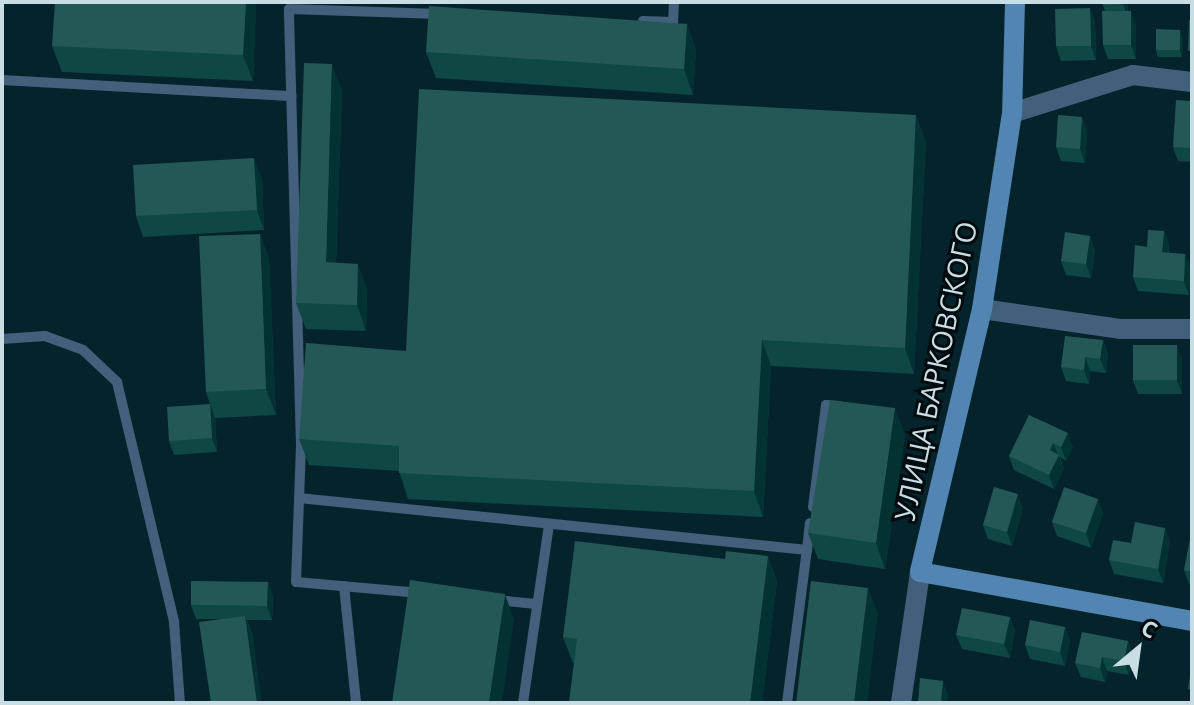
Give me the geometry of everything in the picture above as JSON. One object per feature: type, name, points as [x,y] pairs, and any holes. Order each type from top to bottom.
[{"type":"street","name":"УЛИЦА БАРКОВСКОГО","points":[[901,703],[920,572],[982,309],[1012,113],[1015,2]]},
{"type":"street","points":[[1012,113],[1133,75],[1192,82]]},
{"type":"street","points":[[982,309],[1120,329],[1192,329]]},
{"type":"street","points":[[920,572],[1192,621]]},
{"type":"lane","points":[[625,20],[673,22],[674,2]]},
{"type":"lane","points":[[433,594],[296,582],[299,498],[289,9],[449,14]]},
{"type":"lane","points":[[2,80],[292,96]]},
{"type":"lane","points":[[2,339],[45,336],[83,350],[117,382],[174,622],[180,703]]},
{"type":"lane","points":[[787,703],[826,405],[854,407]]},
{"type":"lane","points":[[299,498],[807,550]]},
{"type":"lane","points":[[523,703],[549,524]]},
{"type":"lane","points":[[344,586],[356,703]]},
{"type":"lane","points":[[477,598],[536,604]]},
{"type":"building","points":[[55,2],[246,2],[243,55],[52,46]]},
{"type":"building","points":[[1103,2],[1123,2],[1123,4],[1103,5]]},
{"type":"building","points":[[429,6],[687,24],[684,69],[426,52]]},
{"type":"building","points":[[1090,8],[1091,46],[1056,46],[1055,9]]},
{"type":"building","points":[[1102,11],[1131,11],[1131,45],[1103,45]]},
{"type":"building","points":[[1189,20],[1192,20],[1192,51],[1188,51]]},
{"type":"building","points":[[1156,29],[1180,30],[1180,50],[1156,50]]},
{"type":"building","points":[[304,63],[332,64],[326,262],[358,264],[357,305],[296,303]]},
{"type":"building","points":[[419,89],[916,115],[905,348],[762,340],[754,491],[399,473],[399,446],[299,439],[306,343],[406,351]]},
{"type":"building","points":[[1176,100],[1192,101],[1192,148],[1173,147]]},
{"type":"building","points":[[1058,115],[1082,117],[1080,149],[1056,147]]},
{"type":"building","points":[[254,158],[257,210],[136,216],[133,165]]},
{"type":"building","points":[[1148,230],[1164,231],[1162,252],[1185,254],[1184,281],[1133,277],[1135,245],[1147,247]]},
{"type":"building","points":[[1065,232],[1090,236],[1086,264],[1061,261]]},
{"type":"building","points":[[260,234],[266,389],[206,392],[199,236]]},
{"type":"building","points":[[1065,336],[1103,340],[1100,359],[1085,357],[1084,370],[1061,367]]},
{"type":"building","points":[[1133,345],[1177,345],[1177,380],[1133,380]]},
{"type":"building","points":[[830,400],[895,408],[876,543],[808,533]]},
{"type":"building","points":[[210,404],[212,438],[169,441],[167,407]]},
{"type":"building","points":[[1029,415],[1068,433],[1061,447],[1053,443],[1050,450],[1059,455],[1049,475],[1009,456]]},
{"type":"building","points":[[994,487],[1018,494],[1007,532],[983,525]]},
{"type":"building","points":[[1064,487],[1098,499],[1086,533],[1052,522]]},
{"type":"building","points":[[1135,522],[1165,528],[1158,569],[1109,560],[1113,540],[1131,543]]},
{"type":"building","points":[[1192,539],[1192,572],[1184,570]]},
{"type":"building","points":[[575,541],[725,559],[726,551],[768,556],[750,703],[569,703],[577,639],[563,637]]},
{"type":"building","points":[[410,580],[505,594],[489,703],[392,703]]},
{"type":"building","points":[[191,581],[268,582],[267,606],[191,605]]},
{"type":"building","points":[[811,581],[868,588],[854,703],[796,703]]},
{"type":"building","points":[[962,608],[1010,617],[1004,644],[956,635]]},
{"type":"building","points":[[245,616],[257,703],[211,703],[199,622]]},
{"type":"building","points":[[1030,620],[1065,627],[1060,652],[1025,645]]},
{"type":"building","points":[[1082,632],[1128,641],[1124,661],[1102,657],[1100,668],[1075,663]]},
{"type":"building","points":[[1192,662],[1192,690],[1188,689]]},
{"type":"building","points":[[920,678],[943,681],[941,703],[918,703]]}]
